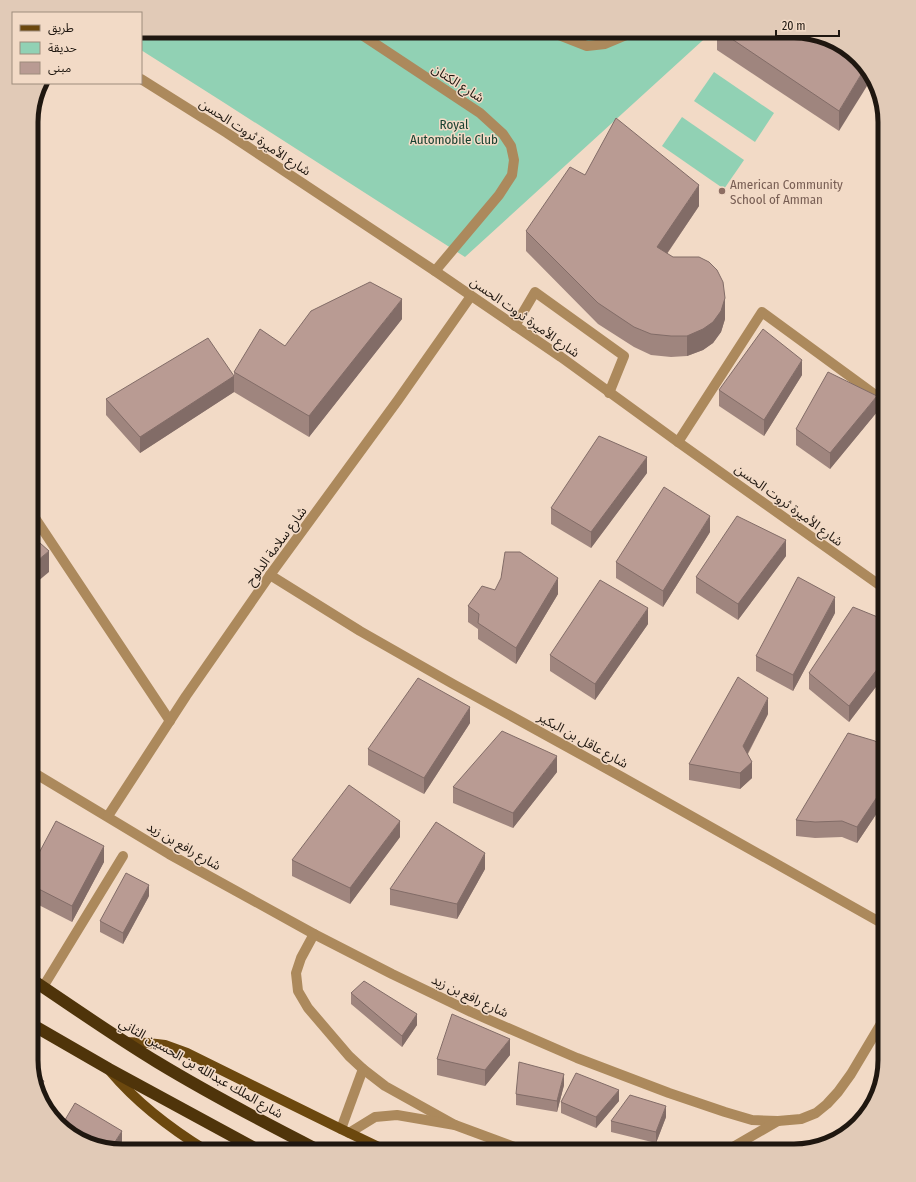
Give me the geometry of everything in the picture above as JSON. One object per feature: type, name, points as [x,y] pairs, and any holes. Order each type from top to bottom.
[{"type":"highway","name":"شارع الملك عبدالله بن الحسين الثاني","points":[[38,984],[125,1042],[158,1062],[251,1115],[307,1144]]},
{"type":"highway","points":[[38,1028],[109,1069],[247,1144]]},
{"type":"main road","points":[[125,1042],[165,1045],[187,1053],[372,1144]]},
{"type":"main road","points":[[109,1069],[123,1087],[142,1104],[196,1144]]},
{"type":"street","name":"شارع الكتان","points":[[367,38],[480,113],[503,134],[511,146],[514,160],[512,174],[499,195],[435,271]]},
{"type":"street","points":[[567,38],[588,46],[605,44],[619,38]]},
{"type":"street","name":"شارع الأميرة ثروت الحسن","points":[[142,80],[226,133],[435,271],[561,357],[609,393],[878,584]]},
{"type":"street","points":[[515,326],[535,292],[624,356],[609,393]]},
{"type":"street","name":"شارع سلامة الدلوح","points":[[108,816],[186,696],[270,576],[398,400],[471,296]]},
{"type":"street","points":[[678,442],[762,312],[878,397]]},
{"type":"street","points":[[38,523],[170,721]]},
{"type":"street","name":"شارع عاقل بن البكير","points":[[270,576],[360,631],[878,921]]},
{"type":"street","name":"شارع رافع بن زيد","points":[[38,775],[169,854],[314,934],[392,974],[471,1012],[577,1058],[669,1093],[725,1112],[752,1120],[778,1121],[801,1119],[816,1113],[838,1092],[851,1074],[878,1028]]},
{"type":"street","points":[[43,987],[123,856]]},
{"type":"street","points":[[314,934],[301,958],[296,973],[298,991],[308,1008],[349,1056],[385,1086],[455,1125],[506,1144]]},
{"type":"street","points":[[345,1131],[363,1069]]},
{"type":"street","points":[[345,1131],[375,1117],[397,1115],[455,1125]]},
{"type":"street","points":[[738,1144],[778,1121]]},
{"type":"green space","name":"Royal Automobile Club","points":[[142,38],[705,38],[465,257],[142,51]]},
{"type":"green space","points":[[714,72],[774,113],[755,142],[694,101]]},
{"type":"green space","points":[[682,117],[744,160],[724,189],[662,146]]},
{"type":"building","points":[[730,38],[799,38],[821,42],[845,55],[862,73],[839,111]]},
{"type":"building","points":[[616,118],[699,185],[657,247],[673,257],[699,257],[709,262],[717,270],[723,282],[725,298],[721,311],[713,322],[703,329],[687,336],[651,334],[634,327],[598,303],[526,231],[570,167],[585,175]]},
{"type":"building","points":[[370,282],[402,299],[309,416],[234,372],[260,329],[285,346],[311,311]]},
{"type":"building","points":[[763,329],[802,360],[764,420],[719,390]]},
{"type":"building","points":[[208,338],[234,376],[140,437],[106,399]]},
{"type":"building","points":[[828,372],[877,396],[830,453],[796,429]]},
{"type":"building","points":[[599,436],[647,457],[591,532],[551,508]]},
{"type":"building","points":[[664,487],[710,516],[663,591],[616,562]]},
{"type":"building","points":[[737,516],[786,540],[738,604],[696,577]]},
{"type":"building","points":[[38,541],[49,551],[38,560]]},
{"type":"building","points":[[505,552],[520,552],[558,578],[516,648],[478,623],[479,614],[468,606],[482,586],[495,590],[501,578]]},
{"type":"building","points":[[798,577],[835,597],[793,675],[756,656]]},
{"type":"building","points":[[600,580],[648,608],[595,684],[550,655]]},
{"type":"building","points":[[853,607],[878,617],[878,668],[849,706],[809,673]]},
{"type":"building","points":[[738,677],[768,698],[743,746],[752,762],[740,773],[689,764]]},
{"type":"building","points":[[418,678],[470,707],[424,778],[368,749]]},
{"type":"building","points":[[502,731],[557,756],[513,813],[453,787]]},
{"type":"building","points":[[848,733],[875,741],[878,744],[878,796],[857,827],[842,821],[815,822],[796,820]]},
{"type":"building","points":[[349,785],[400,821],[350,888],[292,860]]},
{"type":"building","points":[[56,821],[104,846],[72,906],[38,889],[38,855]]},
{"type":"building","points":[[436,822],[485,853],[457,904],[390,889]]},
{"type":"building","points":[[126,873],[149,885],[123,933],[100,921]]},
{"type":"building","points":[[364,981],[417,1014],[402,1036],[351,993]]},
{"type":"building","points":[[452,1014],[510,1039],[485,1070],[437,1059]]},
{"type":"building","points":[[519,1062],[564,1074],[557,1101],[516,1094]]},
{"type":"building","points":[[576,1073],[619,1090],[596,1117],[561,1102]]},
{"type":"building","points":[[40,1079],[44,1081],[42,1085]]},
{"type":"building","points":[[630,1095],[666,1106],[656,1132],[611,1121]]},
{"type":"building","points":[[75,1103],[122,1131],[114,1143],[111,1143],[90,1138],[71,1127],[65,1121]]},
{"type":"place","name":"American Community School of Amman","points":[[722,191]]}]
